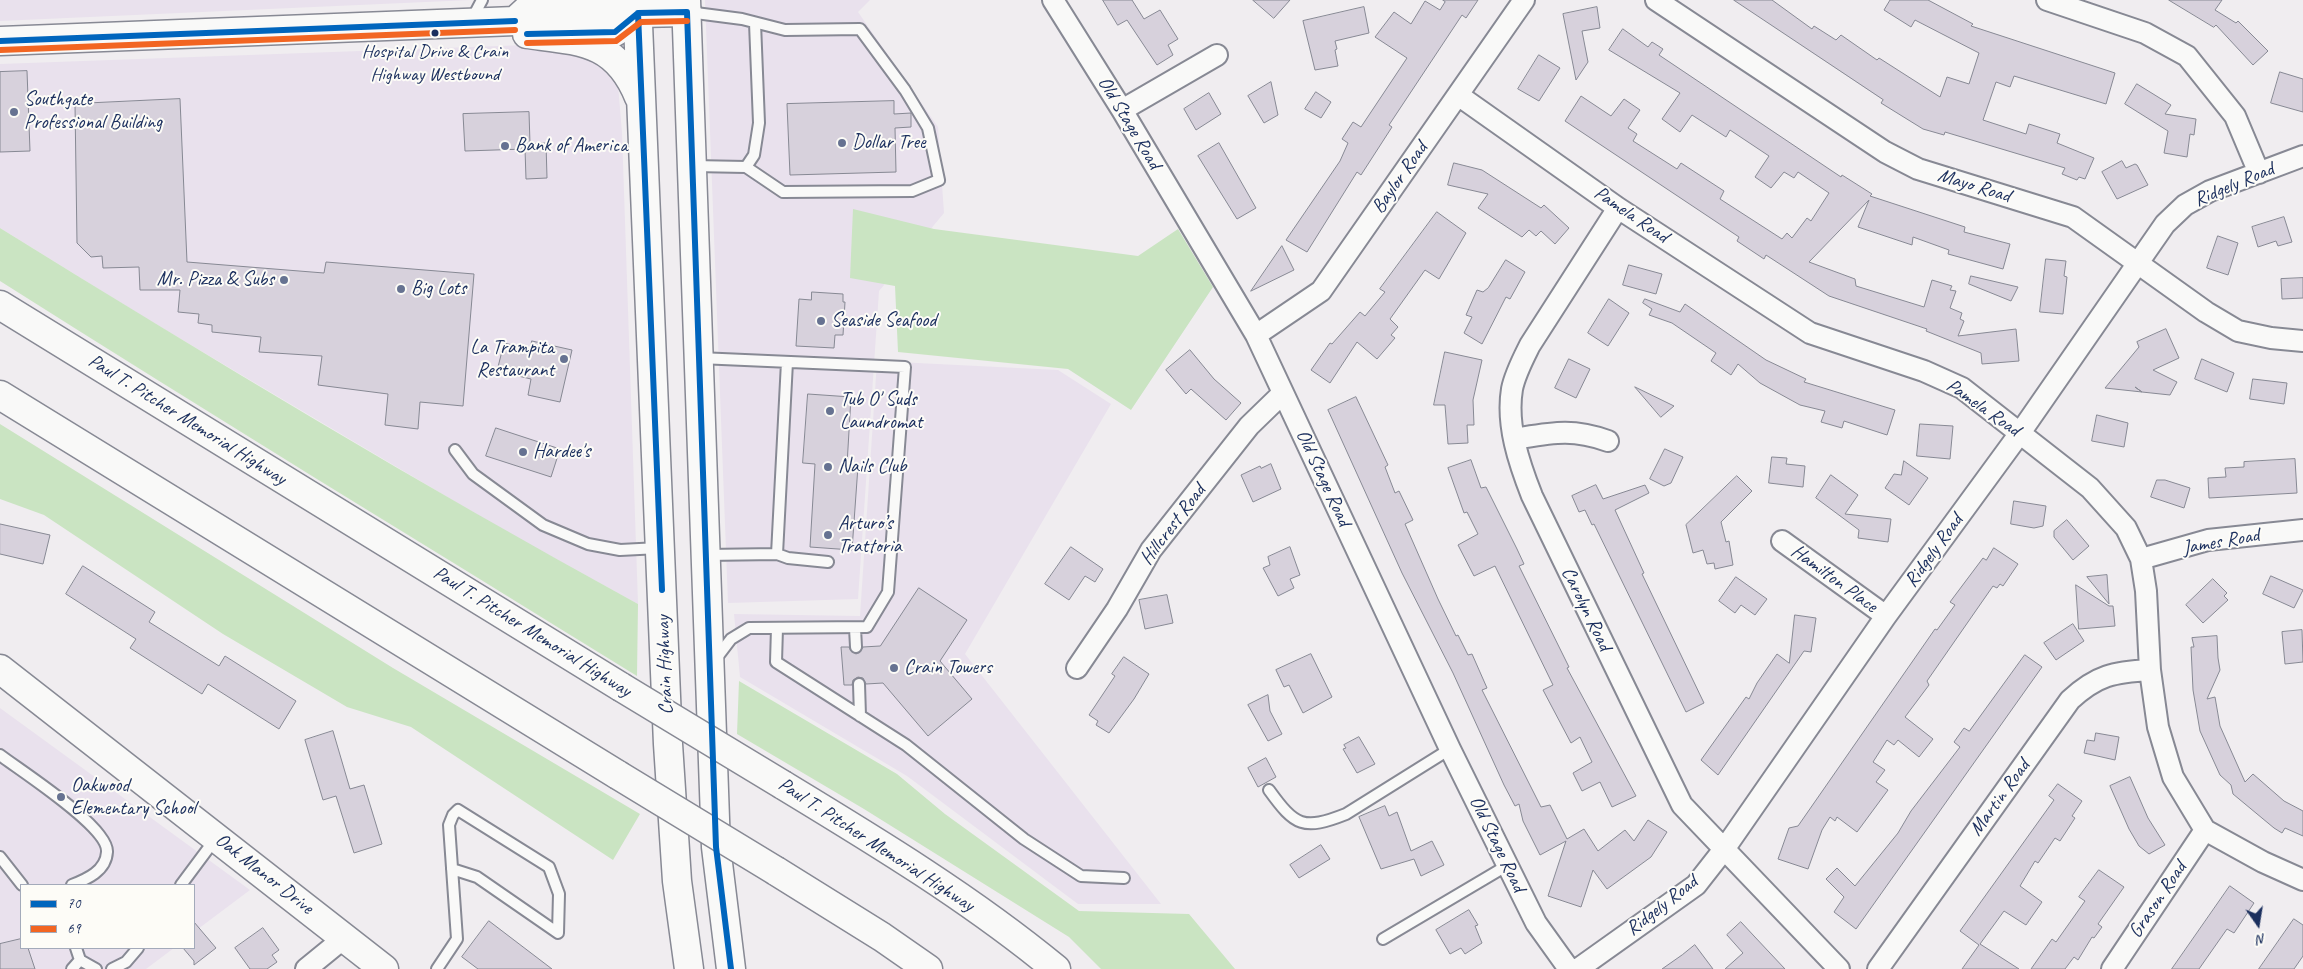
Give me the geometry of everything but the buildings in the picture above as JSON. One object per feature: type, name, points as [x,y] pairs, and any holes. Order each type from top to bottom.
[{"type":"main road","points":[[521,27],[527,10],[575,4],[686,6],[716,847],[731,969]]},
{"type":"main road","points":[[521,27],[615,32],[638,6]]},
{"type":"main road","name":"Crain Highway","points":[[638,6],[660,548],[676,881],[689,969]]},
{"type":"main road","points":[[0,41],[477,11],[521,27],[587,42],[602,50],[619,63],[633,81],[641,102]]},
{"type":"main road","name":"Paul T. Pitcher Memorial Highway","points":[[0,306],[921,870],[1025,944],[1056,969]]},
{"type":"main road","points":[[0,395],[776,870],[882,936],[928,969]]},
{"type":"main road","name":"Oak Manor Drive","points":[[8,679],[217,837],[384,969]]},
{"type":"street","name":"Old Stage Road","points":[[1053,0],[1122,110],[1256,335],[1450,749],[1536,923],[1569,969]]},
{"type":"street","name":"Baylor Road","points":[[1256,335],[1320,291],[1524,0]]},
{"type":"street","name":"Mayo Road","points":[[1656,0],[1885,152],[1918,169],[2073,217],[2206,312],[2238,331],[2271,338],[2303,341]]},
{"type":"street","points":[[2047,0],[2144,33],[2187,56],[2235,116],[2259,173]]},
{"type":"street","points":[[1122,110],[1217,55]]},
{"type":"street","name":"Pamela Road","points":[[1458,94],[1618,208],[1810,333],[1924,371],[1962,388],[2090,488],[2126,528],[2141,559],[2146,591],[2150,670],[2158,727],[2173,777],[2205,830],[2263,862],[2303,880]]},
{"type":"street","name":"Ridgely Road","points":[[1578,969],[1696,885],[1725,848],[1886,616],[2020,433],[2166,224],[2185,205],[2210,192],[2303,156]]},
{"type":"street","name":"Carolyn Road","points":[[1618,208],[1530,345],[1522,361],[1512,389],[1514,439],[1520,466],[1532,496],[1682,806],[1725,848],[1839,969]]},
{"type":"street","name":"Hillcrest Road","points":[[1077,668],[1117,609],[1151,550],[1249,426],[1282,393]]},
{"type":"street","points":[[1514,439],[1556,432],[1574,432],[1608,441]]},
{"type":"street","name":"James Road","points":[[2141,559],[2208,540],[2303,530]]},
{"type":"street","name":"Hamilton Place","points":[[1782,541],[1886,616]]},
{"type":"street","name":"Martin Road","points":[[1878,969],[2070,700],[2084,686],[2100,677],[2120,672],[2150,670]]},
{"type":"street","name":"Grason Road","points":[[2112,969],[2205,830]]},
{"type":"street","points":[[306,969],[344,938]]},
{"type":"lane","points":[[686,6],[785,30],[860,29],[905,90],[928,128],[940,180],[912,191],[783,192],[746,167],[692,166]]},
{"type":"lane","points":[[746,167],[754,155],[759,123],[755,23]]},
{"type":"lane","points":[[698,358],[905,367],[888,592],[867,627],[749,628],[731,639],[709,667]]},
{"type":"lane","points":[[777,554],[786,362]]},
{"type":"lane","points":[[455,450],[473,474],[543,525],[588,544],[620,550],[660,548]]},
{"type":"lane","points":[[705,555],[777,554],[788,558],[828,562]]},
{"type":"lane","points":[[777,628],[776,662],[906,745],[1024,839],[1081,876],[1124,878]]},
{"type":"lane","points":[[855,628],[856,647]]},
{"type":"lane","points":[[859,684],[860,716]]},
{"type":"lane","points":[[1269,790],[1287,814],[1297,821],[1312,824],[1328,821],[1346,814],[1450,749]]},
{"type":"lane","points":[[0,755],[91,823],[104,842],[107,852],[99,869],[92,876],[74,884]]},
{"type":"lane","points":[[437,969],[457,939],[452,869],[449,825],[452,815],[458,810],[549,867],[559,894],[558,933],[477,877],[452,869]]},
{"type":"lane","points":[[182,884],[217,837]]},
{"type":"lane","points":[[0,857],[21,884]]},
{"type":"lane","points":[[1383,939],[1508,866]]},
{"type":"lane","points":[[76,949],[80,960],[96,969]]},
{"type":"lane","points":[[112,969],[126,962],[137,949]]},
{"type":"lane","points":[[72,969],[80,960]]},
{"type":"shaded area","points":[[0,0],[471,0],[0,21]]},
{"type":"shaded area","points":[[705,0],[870,0],[858,12],[938,127],[944,213],[879,291],[858,599],[728,603]]},
{"type":"shaded area","points":[[554,44],[589,56],[618,85],[622,133],[638,604],[508,533],[142,316],[0,228],[0,64]]},
{"type":"shaded area","points":[[877,361],[1058,370],[1111,404],[965,654],[1161,904],[1078,904],[907,776],[740,677],[734,614],[860,616]]},
{"type":"shaded area","name":"Oakwood Elementary School","points":[[0,708],[250,890],[195,931],[195,884],[20,884],[20,949],[173,949],[146,969],[0,969]]},
{"type":"green space","points":[[853,209],[934,229],[1138,256],[1178,229],[1213,287],[1131,410],[1068,369],[898,352],[895,286],[850,278]]},
{"type":"green space","points":[[0,228],[317,420],[477,514],[638,604],[637,676],[0,281]]},
{"type":"green space","points":[[0,424],[393,668],[640,814],[613,860],[411,727],[347,707],[223,634],[44,515],[0,499]]},
{"type":"green space","points":[[739,681],[897,774],[945,814],[1079,911],[1189,914],[1235,969],[1101,969],[1069,937],[864,809],[737,734]]},
{"type":"transit line","name":"70","points":[[527,34],[615,32],[638,13],[687,12],[716,847],[731,969]]},
{"type":"transit line","name":"70","points":[[638,13],[662,590]]},
{"type":"transit line","name":"70","points":[[0,41],[515,21]]},
{"type":"transit line","name":"69","points":[[527,43],[616,41],[641,22],[687,21]]},
{"type":"transit line","name":"69","points":[[0,50],[515,30]]},
{"type":"place","name":"Hospital Drive & Crain Highway Westbound","points":[[435,33]]},
{"type":"place","name":"Southgate Professional Building","points":[[14,112]]},
{"type":"place","name":"Dollar Tree","points":[[842,143]]},
{"type":"place","name":"Bank of America","points":[[505,146]]},
{"type":"place","name":"Mr. Pizza & Subs","points":[[284,280]]},
{"type":"place","name":"Big Lots","points":[[401,289]]},
{"type":"place","name":"Seaside Seafood","points":[[821,321]]},
{"type":"place","name":"La Trampita Restaurant","points":[[564,359]]},
{"type":"place","name":"Tub O' Suds Laundromat","points":[[830,411]]},
{"type":"place","name":"Hardee's","points":[[523,452]]},
{"type":"place","name":"Nails Club","points":[[828,467]]},
{"type":"place","name":"Arturo’s Trattoria","points":[[828,535]]},
{"type":"place","name":"Crain Towers","points":[[894,668]]},
{"type":"place","name":"Oakwood Elementary School","points":[[61,797]]}]
